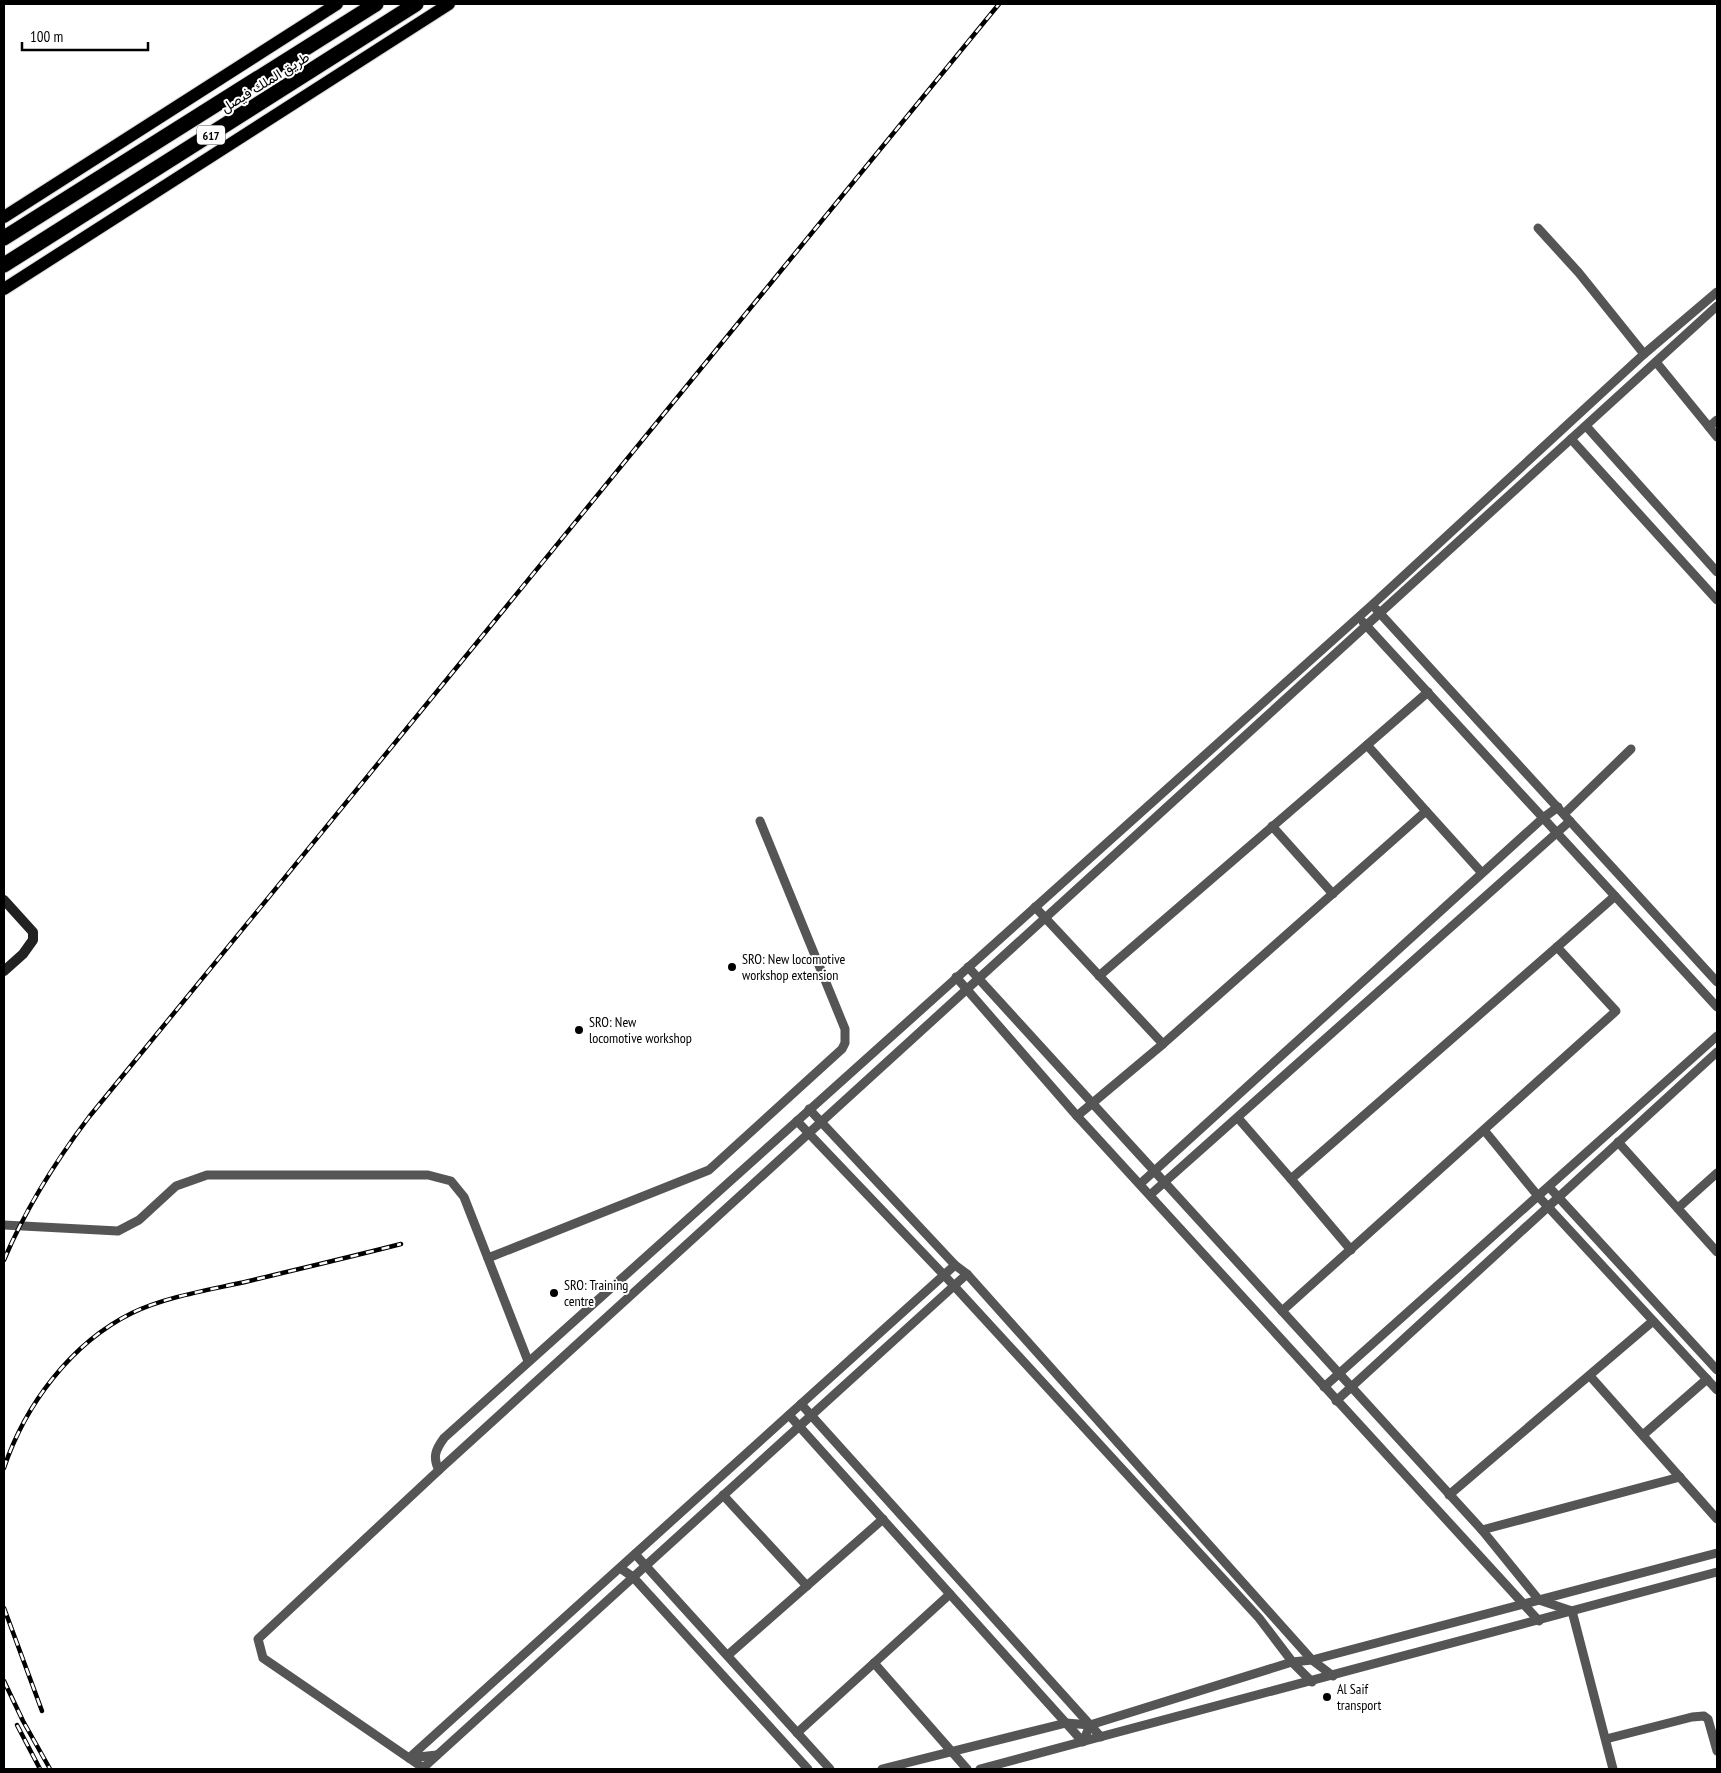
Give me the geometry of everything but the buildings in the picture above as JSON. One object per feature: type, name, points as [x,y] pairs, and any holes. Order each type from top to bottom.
[{"type":"highway","name":"طريق الملك فيصل","points":[[4,238],[376,4]]},
{"type":"highway","name":"طريق الملك فيصل","points":[[4,265],[416,4]]},
{"type":"main road","points":[[4,217],[337,4]]},
{"type":"main road","points":[[323,38],[368,4]]},
{"type":"main road","points":[[380,28],[424,4]]},
{"type":"main road","points":[[4,289],[68,250],[449,4]]},
{"type":"street","points":[[1538,228],[1579,272],[1644,354]]},
{"type":"street","points":[[439,1470],[435,1463],[435,1451],[444,1438],[1358,617],[1644,354],[1717,292]]},
{"type":"street","points":[[967,1274],[424,1768],[263,1658],[258,1639],[439,1470],[822,1124],[1717,306]]},
{"type":"street","points":[[1656,362],[1717,437]]},
{"type":"street","points":[[1708,427],[1717,420]]},
{"type":"street","points":[[1586,426],[1717,572]]},
{"type":"street","points":[[1571,439],[1717,600]]},
{"type":"street","points":[[1372,604],[1717,982]]},
{"type":"street","points":[[1358,617],[1717,1007]]},
{"type":"street","points":[[1099,976],[1428,692]]},
{"type":"street","points":[[1367,745],[1482,873]]},
{"type":"street","points":[[1150,1195],[1556,832],[1564,814],[1631,749]]},
{"type":"street","points":[[1078,1116],[1163,1044],[1426,811]]},
{"type":"street","points":[[1140,1184],[1543,818],[1564,814]]},
{"type":"street","points":[[488,1258],[709,1170],[842,1049],[845,1042],[845,1030],[760,821]]},
{"type":"street","points":[[1272,826],[1333,894]]},
{"type":"street","points":[[1291,1179],[1615,896]]},
{"type":"street","points":[[4,900],[33,932],[33,940],[23,954],[4,971]]},
{"type":"street","points":[[1035,907],[1163,1044]]},
{"type":"street","points":[[1282,1312],[1616,1011],[1557,947]]},
{"type":"street","points":[[968,966],[1482,1530],[1539,1600],[1572,1611]]},
{"type":"street","points":[[956,977],[1078,1116],[1336,1401],[1539,1620]]},
{"type":"street","points":[[1324,1387],[1717,1036]]},
{"type":"street","points":[[1336,1401],[1350,1386],[1717,1052]]},
{"type":"street","points":[[809,1109],[955,1265],[967,1274],[1312,1660],[1332,1676]]},
{"type":"street","points":[[1238,1118],[1351,1250]]},
{"type":"street","points":[[797,1121],[944,1275],[1259,1618],[1292,1662],[1312,1682]]},
{"type":"street","points":[[1484,1130],[1538,1196],[1717,1390]]},
{"type":"street","points":[[1618,1142],[1717,1252]]},
{"type":"street","points":[[1678,1208],[1717,1173]]},
{"type":"street","points":[[4,1225],[118,1231],[139,1220],[176,1186],[207,1175],[428,1175],[444,1178],[461,1191],[528,1361]]},
{"type":"street","points":[[1549,1187],[1717,1370]]},
{"type":"street","points":[[409,1758],[955,1265]]},
{"type":"street","points":[[1449,1495],[1653,1321]]},
{"type":"street","points":[[1590,1376],[1717,1519]]},
{"type":"street","points":[[1643,1435],[1707,1379]]},
{"type":"street","points":[[801,1404],[1101,1737]]},
{"type":"street","points":[[789,1415],[1083,1742]]},
{"type":"street","points":[[1482,1530],[1680,1477]]},
{"type":"street","points":[[723,1495],[807,1586]]},
{"type":"street","points":[[728,1656],[883,1519]]},
{"type":"street","points":[[882,1769],[1066,1722],[1090,1725],[1292,1662],[1312,1660],[1717,1553]]},
{"type":"street","points":[[635,1554],[647,1564],[830,1769]]},
{"type":"street","points":[[620,1568],[633,1577],[808,1769]]},
{"type":"street","points":[[980,1769],[1312,1682],[1717,1572]]},
{"type":"street","points":[[797,1733],[950,1594]]},
{"type":"street","points":[[1572,1611],[1613,1769]]},
{"type":"street","points":[[698,1649],[711,1636]]},
{"type":"street","points":[[874,1663],[967,1769]]},
{"type":"street","points":[[1606,1739],[1692,1717],[1704,1716],[1708,1719],[1717,1751]]},
{"type":"street","points":[[1083,1742],[1090,1725]]},
{"type":"street","points":[[409,1758],[437,1755]]},
{"type":"railway","points":[[4,1260],[42,1186],[64,1151],[89,1117],[999,4]]},
{"type":"railway","points":[[4,1468],[24,1421],[53,1378],[89,1341],[132,1313],[175,1298],[401,1244]]},
{"type":"railway","points":[[4,1608],[42,1711]]},
{"type":"railway","points":[[4,1681],[23,1721],[50,1769]]},
{"type":"railway","points":[[17,1725],[40,1769]]},
{"type":"place","name":"SRO: New locomotive workshop extension","points":[[732,967]]},
{"type":"place","name":"SRO: New locomotive workshop","points":[[579,1030]]},
{"type":"place","name":"SRO: Training centre","points":[[554,1293]]},
{"type":"place","name":"Al Saif transport","points":[[1327,1697]]}]
